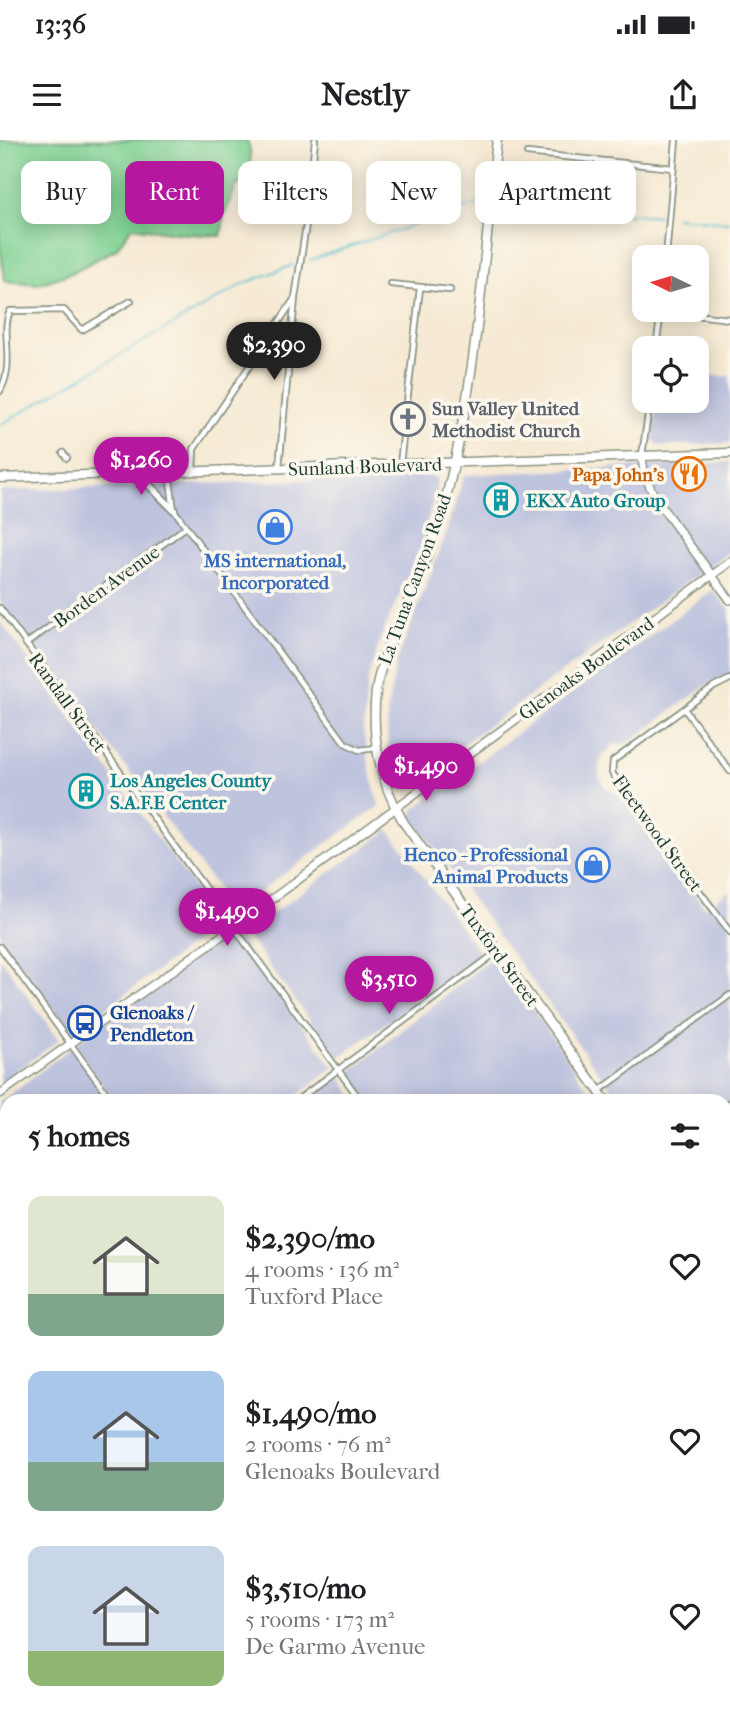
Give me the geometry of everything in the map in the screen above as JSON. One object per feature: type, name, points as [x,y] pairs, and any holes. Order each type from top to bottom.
[{"type":"main road","name":"La Tuna Canyon Road","points":[[395,808],[381,770],[377,748],[374,715],[380,674],[436,531],[454,463],[466,407],[497,140]]},
{"type":"main road","name":"Sunland Boulevard","points":[[0,478],[730,453]]},
{"type":"main road","points":[[642,457],[644,473],[655,498],[730,600]]},
{"type":"main road","name":"Glenoaks Boulevard","points":[[0,1094],[234,927],[730,562]]},
{"type":"main road","name":"Tuxford Street","points":[[395,808],[601,1094]]},
{"type":"street","points":[[279,468],[295,298],[315,140]]},
{"type":"street","points":[[667,245],[676,140]]},
{"type":"street","points":[[527,153],[673,168]]},
{"type":"street","points":[[391,284],[450,290]]},
{"type":"street","points":[[400,465],[420,288]]},
{"type":"street","points":[[194,472],[194,449],[295,298]]},
{"type":"street","points":[[0,391],[8,370],[3,326],[10,310],[64,310],[82,330],[131,301]]},
{"type":"street","points":[[709,316],[730,319]]},
{"type":"street","points":[[642,457],[648,413]]},
{"type":"street","points":[[169,473],[174,510]]},
{"type":"street","points":[[112,474],[136,477],[146,482],[174,510],[345,743],[359,750],[377,748]]},
{"type":"street","name":"Borden Avenue","points":[[26,644],[186,527]]},
{"type":"street","name":"Randall Street","points":[[0,608],[356,1094]]},
{"type":"street","points":[[730,679],[714,687],[685,709],[730,771]]},
{"type":"street","name":"Fleetwood Street","points":[[685,709],[613,761],[612,773],[730,932]]},
{"type":"street","points":[[0,947],[107,1094]]},
{"type":"street","points":[[305,1094],[497,952]]},
{"type":"street","points":[[599,1091],[730,995]]},
{"type":"shaded area","points":[[709,376],[730,376],[730,443],[659,446],[653,439],[656,413],[709,413]]},
{"type":"shaded area","points":[[730,462],[730,551],[402,788],[395,784],[388,757],[387,710],[397,661],[449,526],[464,475]]},
{"type":"shaded area","points":[[436,477],[437,484],[421,545],[381,637],[368,679],[363,730],[379,806],[234,910],[0,601],[0,491]]},
{"type":"shaded area","points":[[713,590],[730,610],[730,675],[717,684],[714,680],[627,743],[613,745],[602,756],[599,776],[605,787],[619,795],[705,908],[730,890],[730,1094],[615,1094],[412,817],[414,809]]},
{"type":"shaded area","points":[[0,621],[220,923],[72,1034],[0,936]]},
{"type":"shaded area","points":[[389,830],[480,954],[338,1058],[245,933]]},
{"type":"shaded area","points":[[234,931],[284,1003],[334,1067],[299,1094],[109,1094],[74,1045]]},
{"type":"shaded area","points":[[496,955],[591,1094],[362,1094],[348,1073]]},
{"type":"shaded area","points":[[0,958],[59,1040],[0,1083]]},
{"type":"shaded area","points":[[72,1047],[105,1094],[10,1094]]},
{"type":"shaded area","points":[[338,1073],[352,1094],[310,1094]]},
{"type":"green space","points":[[0,140],[247,140],[250,161],[238,161],[238,185],[224,216],[224,161],[125,161],[125,224],[223,224],[221,236],[132,227],[116,249],[69,274],[38,284],[5,281],[0,246]]},
{"type":"waterway","points":[[310,260],[475,205]]},
{"type":"waterway","points":[[636,214],[659,216]]},
{"type":"waterway","points":[[676,217],[730,222]]},
{"type":"waterway","points":[[0,425],[243,284],[293,265]]},
{"type":"place","name":"Sun Valley United Methodist Church","points":[[408,419]]},
{"type":"place","name":"Papa John's","points":[[689,474]]},
{"type":"place","name":"EKX Auto Group","points":[[501,500]]},
{"type":"place","name":"MS international, Incorporated","points":[[275,527]]},
{"type":"place","name":"Los Angeles County S.A.F.E Center","points":[[86,791]]},
{"type":"place","name":"Henco - Professional Animal Products","points":[[593,865]]},
{"type":"place","name":"Glenoaks / Pendleton","points":[[85,1023]]}]
